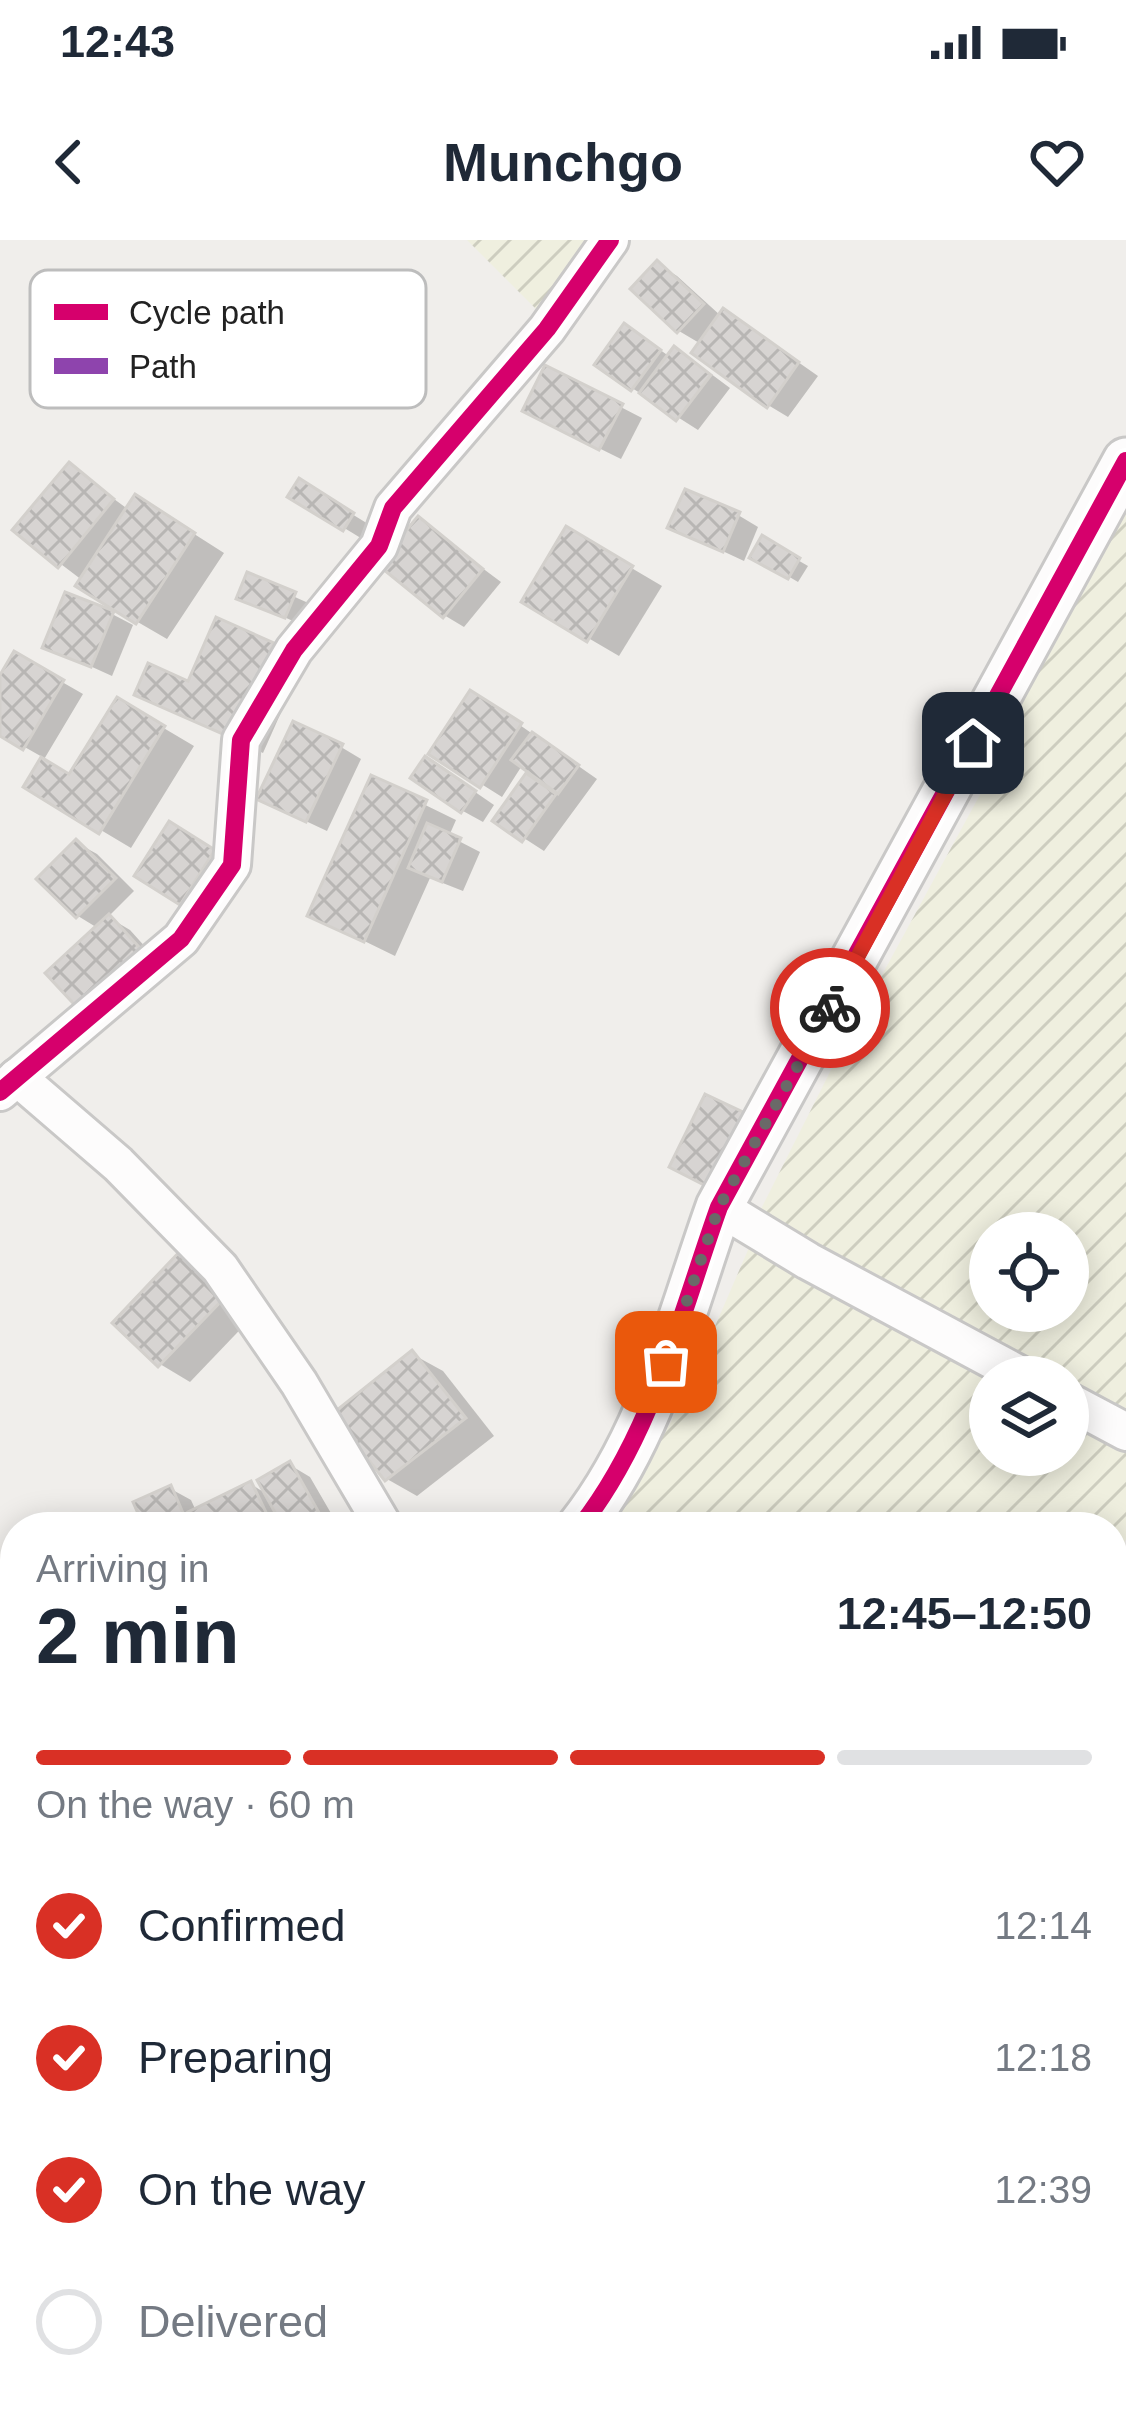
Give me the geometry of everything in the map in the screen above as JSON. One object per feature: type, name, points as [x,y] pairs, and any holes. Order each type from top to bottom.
[{"type":"street","points":[[375,1512],[299,1383],[220,1268],[118,1164],[8,1084],[181,939],[232,865],[241,740],[294,650],[379,546],[393,508],[547,329],[610,240]]},
{"type":"street","points":[[589,1512],[657,1396],[719,1207],[1126,461]]},
{"type":"street","points":[[719,1207],[808,1261],[985,1356]]},
{"type":"street","points":[[1089,1412],[1126,1432]]},
{"type":"green space","points":[[467,240],[592,240],[539,312]]},
{"type":"green space","points":[[1126,503],[1126,1420],[1089,1400],[1089,1356],[1005,1356],[829,1262],[758,1215],[838,1056],[995,767],[993,745]]},
{"type":"green space","points":[[751,1243],[969,1365],[969,1476],[1089,1476],[1089,1429],[1126,1449],[1126,1512],[621,1512],[684,1398]]},
{"type":"building","points":[[657,260],[704,304],[677,333],[630,289]]},
{"type":"building","points":[[723,308],[799,362],[767,408],[691,353]]},
{"type":"building","points":[[624,323],[661,350],[631,391],[594,365]]},
{"type":"building","points":[[674,346],[711,375],[676,421],[639,393]]},
{"type":"building","points":[[545,365],[623,404],[599,450],[522,411]]},
{"type":"building","points":[[69,462],[114,499],[58,568],[12,530]]},
{"type":"building","points":[[299,478],[354,513],[343,531],[287,497]]},
{"type":"building","points":[[685,489],[740,512],[723,552],[667,528]]},
{"type":"building","points":[[135,494],[195,533],[136,624],[75,586]]},
{"type":"building","points":[[418,516],[483,569],[443,618],[378,565]]},
{"type":"building","points":[[566,526],[633,566],[587,642],[521,602]]},
{"type":"building","points":[[762,535],[800,558],[788,579],[749,558]]},
{"type":"building","points":[[247,572],[296,592],[285,618],[236,599]]},
{"type":"building","points":[[65,592],[114,611],[91,667],[42,648]]},
{"type":"building","points":[[216,617],[274,643],[232,738],[134,695],[148,663],[188,681]]},
{"type":"building","points":[[14,651],[64,680],[23,750],[0,736],[0,675]]},
{"type":"building","points":[[470,690],[522,723],[480,788],[428,754]]},
{"type":"building","points":[[117,697],[165,726],[99,834],[23,787],[41,757],[69,774]]},
{"type":"building","points":[[293,721],[343,744],[306,822],[256,799]]},
{"type":"building","points":[[532,732],[579,765],[558,794],[511,760]]},
{"type":"building","points":[[425,756],[476,791],[461,813],[410,778]]},
{"type":"building","points":[[526,773],[556,794],[522,842],[492,821]]},
{"type":"building","points":[[371,775],[427,800],[364,942],[307,916]]},
{"type":"building","points":[[169,821],[215,850],[180,905],[134,876]]},
{"type":"building","points":[[427,823],[461,838],[442,882],[408,868]]},
{"type":"building","points":[[76,839],[116,878],[76,918],[36,879]]},
{"type":"building","points":[[109,914],[148,957],[84,1015],[45,973]]},
{"type":"building","points":[[705,1094],[745,1113],[708,1187],[669,1167]]},
{"type":"building","points":[[183,1248],[230,1292],[158,1367],[112,1323]]},
{"type":"building","points":[[412,1350],[466,1418],[385,1481],[332,1414]]},
{"type":"building","points":[[290,1461],[319,1512],[275,1512],[257,1480]]},
{"type":"building","points":[[251,1481],[266,1512],[188,1512]]},
{"type":"building","points":[[171,1485],[183,1512],[137,1512],[133,1502]]},
{"type":"cycle path","points":[[0,1092],[181,939],[232,865],[241,740],[294,650],[379,546],[393,508],[547,329],[610,240]]},
{"type":"cycle path","points":[[590,1512],[646,1414],[719,1207],[1126,461]]},
{"type":"way so far","points":[[666,1362],[719,1207],[830,1008]]},
{"type":"route","points":[[830,1008],[973,743]]}]
